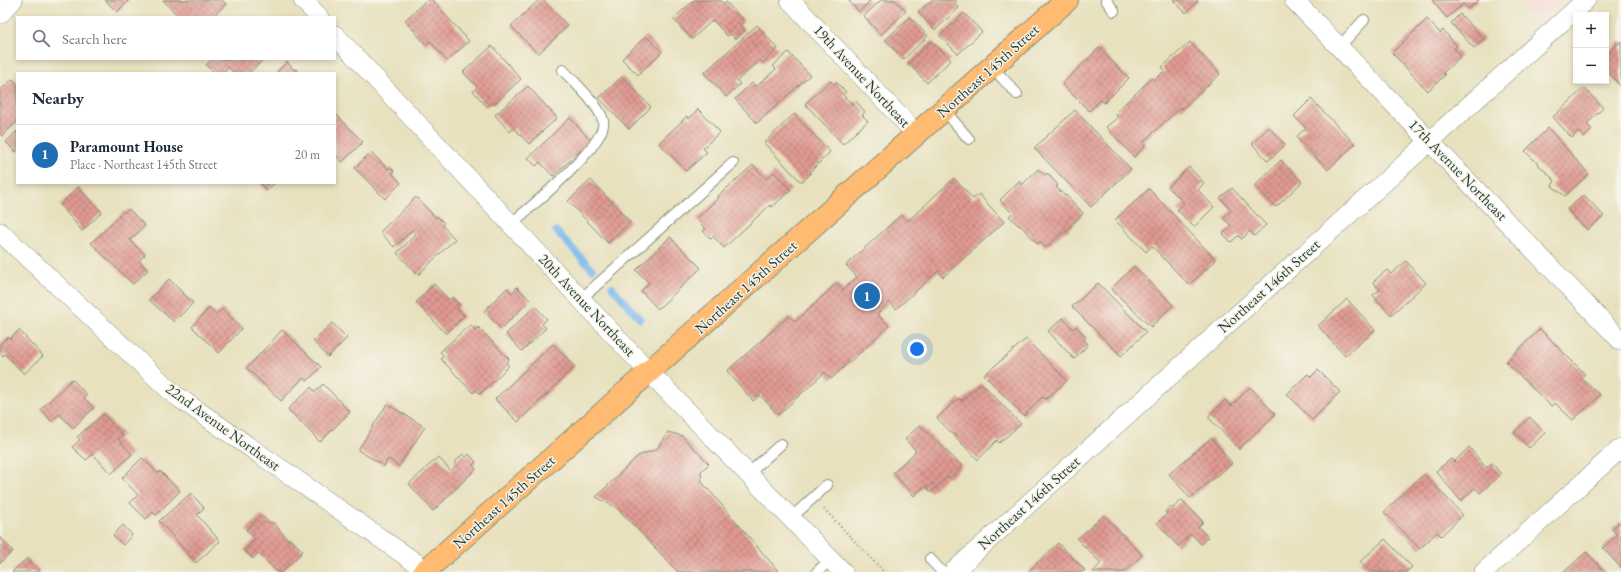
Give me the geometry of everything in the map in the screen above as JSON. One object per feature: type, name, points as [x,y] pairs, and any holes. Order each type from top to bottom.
[{"type":"main road","name":"Northeast 145th Street","points":[[425,571],[1067,0]]},
{"type":"street","points":[[0,14],[13,0]]},
{"type":"street","points":[[303,0],[318,16]]},
{"type":"street","name":"19th Avenue Northeast","points":[[790,0],[917,135]]},
{"type":"street","name":"17th Avenue Northeast","points":[[1294,0],[1430,140],[1621,341]]},
{"type":"street","name":"Northeast 146th Street","points":[[953,572],[1586,0]]},
{"type":"street","name":"20th Avenue Northeast","points":[[336,36],[650,372],[837,565]]},
{"type":"street","name":"22nd Avenue Northeast","points":[[0,232],[175,395],[425,571]]},
{"type":"street","points":[[1484,572],[1621,448]]},
{"type":"lane","points":[[1106,0],[1114,11]]},
{"type":"lane","points":[[1339,47],[1364,20]]},
{"type":"lane","points":[[992,67],[1017,94]]},
{"type":"lane","points":[[511,224],[581,160],[598,138],[603,122],[600,111],[563,70]]},
{"type":"lane","points":[[944,110],[969,139]]},
{"type":"lane","points":[[581,299],[733,163]]},
{"type":"lane","points":[[748,474],[781,444]]},
{"type":"lane","points":[[791,518],[827,485]]},
{"type":"lane","points":[[930,559],[942,572]]},
{"type":"lane","points":[[817,572],[837,565]]},
{"type":"path","points":[[821,505],[884,572]]},
{"type":"shaded area","points":[[1519,0],[1564,0],[1540,22]]},
{"type":"building","points":[[105,0],[129,0],[117,12]]},
{"type":"building","points":[[163,0],[222,0],[226,4],[213,16],[178,16]]},
{"type":"building","points":[[427,0],[432,0],[469,41],[447,61],[430,41],[426,45],[405,20]]},
{"type":"building","points":[[539,0],[543,0],[568,26],[538,54],[511,26]]},
{"type":"building","points":[[694,0],[720,0],[724,4],[726,2],[744,21],[740,25],[745,30],[735,39],[731,34],[727,36],[713,20],[692,39],[673,19]]},
{"type":"building","points":[[848,0],[871,0],[859,12]]},
{"type":"building","points":[[881,0],[895,0],[906,11],[881,35],[864,16]]},
{"type":"building","points":[[932,0],[956,0],[955,3],[959,8],[935,30],[918,12]]},
{"type":"building","points":[[1173,0],[1197,0],[1198,1],[1186,13]]},
{"type":"building","points":[[1432,0],[1479,0],[1468,9],[1463,4],[1447,18]]},
{"type":"building","points":[[964,13],[982,32],[958,54],[940,36]]},
{"type":"building","points":[[1460,14],[1484,39],[1474,48],[1451,23]]},
{"type":"building","points":[[910,17],[928,36],[904,59],[885,40]]},
{"type":"building","points":[[1427,19],[1440,33],[1443,30],[1457,46],[1454,48],[1461,56],[1443,73],[1445,75],[1428,91],[1392,53]]},
{"type":"building","points":[[757,25],[778,49],[763,63],[760,60],[737,81],[740,84],[726,97],[704,73]]},
{"type":"building","points":[[646,36],[662,52],[638,75],[622,59]]},
{"type":"building","points":[[932,41],[951,60],[927,83],[908,63]]},
{"type":"building","points":[[1621,41],[1621,87],[1609,73],[1609,52]]},
{"type":"building","points":[[1190,42],[1220,74],[1144,141],[1145,146],[1134,157],[1106,127],[1118,117],[1115,113],[1152,78],[1154,80],[1165,71],[1162,67]]},
{"type":"building","points":[[492,46],[521,79],[493,105],[491,103],[487,107],[473,91],[477,87],[463,72]]},
{"type":"building","points":[[1099,48],[1129,78],[1104,103],[1101,100],[1089,111],[1062,84]]},
{"type":"building","points":[[788,52],[810,75],[757,123],[735,99],[752,83],[756,87],[776,69],[773,66]]},
{"type":"building","points":[[211,60],[263,60],[250,72],[233,72],[228,67],[224,72],[213,72],[206,65]]},
{"type":"building","points":[[287,62],[294,70],[296,69],[298,72],[277,72]]},
{"type":"building","points":[[622,77],[651,107],[629,129],[599,98]]},
{"type":"building","points":[[13,79],[16,82],[16,123],[2,136],[0,134],[0,90]]},
{"type":"building","points":[[830,81],[834,84],[836,82],[846,92],[843,95],[852,104],[856,101],[865,112],[862,115],[868,121],[843,144],[805,104]]},
{"type":"building","points":[[528,86],[557,118],[529,144],[514,128],[510,132],[495,115]]},
{"type":"building","points":[[1584,88],[1603,108],[1587,124],[1592,130],[1584,138],[1578,132],[1572,138],[1553,117]]},
{"type":"building","points":[[1311,99],[1355,144],[1328,170],[1296,137],[1306,128],[1294,116]]},
{"type":"building","points":[[698,109],[720,132],[703,148],[707,152],[686,171],[659,143],[687,116],[689,119]]},
{"type":"building","points":[[1075,110],[1131,169],[1091,207],[1034,148]]},
{"type":"building","points":[[336,114],[363,142],[342,162],[336,155]]},
{"type":"building","points":[[794,114],[830,152],[803,181],[800,181],[764,143]]},
{"type":"building","points":[[570,118],[591,141],[553,176],[540,162],[536,166],[528,158]]},
{"type":"building","points":[[1269,127],[1285,145],[1268,161],[1252,144]]},
{"type":"building","points":[[1548,128],[1589,174],[1565,196],[1552,186],[1555,181],[1525,151]]},
{"type":"building","points":[[16,132],[16,152],[6,142]]},
{"type":"building","points":[[371,152],[388,169],[390,167],[394,171],[392,173],[401,183],[385,199],[355,168]]},
{"type":"building","points":[[1281,160],[1302,182],[1276,207],[1255,185]]},
{"type":"building","points":[[753,165],[766,179],[774,172],[791,190],[772,207],[770,205],[724,248],[713,236],[711,239],[703,231],[706,229],[696,219],[719,197],[718,196]]},
{"type":"building","points":[[1189,167],[1204,183],[1198,190],[1214,207],[1194,227],[1177,210],[1184,203],[1168,187]]},
{"type":"building","points":[[1038,169],[1045,175],[1047,173],[1058,185],[1056,187],[1083,213],[1066,232],[1065,231],[1046,248],[1040,241],[1038,244],[1009,216],[1012,213],[1000,200],[1019,181],[1022,185]]},
{"type":"building","points":[[954,178],[973,199],[979,194],[1004,222],[943,277],[938,271],[896,309],[890,302],[877,314],[889,326],[831,379],[825,372],[778,415],[760,395],[753,401],[727,371],[789,316],[795,322],[837,283],[843,290],[857,277],[846,265],[901,215],[908,221]]},
{"type":"building","points":[[591,180],[630,222],[608,243],[568,201]]},
{"type":"building","points":[[261,184],[274,184],[266,191]]},
{"type":"building","points":[[78,187],[102,212],[82,231],[60,205]]},
{"type":"building","points":[[1232,188],[1266,225],[1254,236],[1250,231],[1242,239],[1238,236],[1231,242],[1223,234],[1231,226],[1223,218],[1231,210],[1220,198]]},
{"type":"building","points":[[1149,189],[1216,260],[1189,285],[1152,246],[1146,252],[1115,220]]},
{"type":"building","points":[[1584,195],[1604,216],[1587,230],[1567,209]]},
{"type":"building","points":[[416,197],[436,218],[437,216],[444,223],[442,225],[455,239],[418,275],[397,253],[416,234],[412,230],[394,247],[380,232]]},
{"type":"building","points":[[129,209],[145,226],[130,240],[145,255],[139,261],[148,270],[133,284],[91,243],[124,211],[125,212]]},
{"type":"building","points":[[670,237],[701,268],[658,309],[641,291],[649,283],[636,270]]},
{"type":"building","points":[[1406,261],[1426,283],[1391,315],[1373,295],[1380,290],[1373,282],[1387,270],[1391,274]]},
{"type":"building","points":[[1134,266],[1173,305],[1151,327],[1111,289]]},
{"type":"building","points":[[169,279],[193,303],[174,322],[149,300]]},
{"type":"building","points":[[1098,283],[1146,332],[1121,356],[1072,307]]},
{"type":"building","points":[[434,284],[449,300],[452,297],[460,305],[457,308],[464,316],[446,334],[416,302]]},
{"type":"building","points":[[517,287],[530,300],[501,329],[484,311],[507,288],[512,293]]},
{"type":"building","points":[[1347,299],[1375,330],[1345,356],[1318,326]]},
{"type":"building","points":[[535,306],[547,319],[542,324],[546,328],[522,351],[506,334]]},
{"type":"building","points":[[209,308],[216,314],[222,309],[242,328],[219,353],[192,327]]},
{"type":"building","points":[[1063,318],[1073,329],[1076,326],[1086,337],[1084,340],[1088,345],[1074,359],[1048,331]]},
{"type":"building","points":[[332,323],[347,338],[328,357],[313,341]]},
{"type":"building","points":[[471,325],[475,330],[478,327],[509,359],[506,363],[509,366],[480,394],[476,390],[473,393],[441,359],[444,356],[440,352]]},
{"type":"building","points":[[1540,329],[1585,374],[1581,378],[1600,395],[1573,420],[1555,403],[1551,406],[1506,362]]},
{"type":"building","points":[[19,330],[43,356],[24,374],[5,354],[3,356],[0,352],[0,344],[8,337],[10,339]]},
{"type":"building","points":[[282,330],[321,367],[307,381],[303,378],[281,401],[247,368]]},
{"type":"building","points":[[1026,339],[1067,381],[1046,399],[1042,397],[1024,416],[984,375]]},
{"type":"building","points":[[553,344],[575,367],[518,422],[495,399]]},
{"type":"building","points":[[1318,370],[1340,392],[1312,420],[1287,394],[1308,374],[1311,377]]},
{"type":"building","points":[[72,379],[87,395],[84,398],[94,408],[73,428],[59,414],[51,421],[41,409]]},
{"type":"building","points":[[981,383],[1021,424],[999,443],[997,440],[978,460],[937,418],[959,398],[962,401]]},
{"type":"building","points":[[323,384],[350,412],[320,442],[288,409],[311,387],[315,392]]},
{"type":"building","points":[[1250,387],[1275,414],[1239,449],[1208,417],[1225,400],[1231,406]]},
{"type":"building","points":[[387,404],[425,427],[399,466],[388,459],[384,466],[358,450]]},
{"type":"building","points":[[103,414],[123,435],[118,439],[132,454],[111,474],[93,454],[86,460],[72,447],[80,440],[77,437]]},
{"type":"building","points":[[1530,417],[1545,433],[1529,448],[1514,432]]},
{"type":"building","points":[[920,425],[962,466],[950,478],[948,476],[931,492],[925,486],[914,496],[893,473],[916,451],[905,439]]},
{"type":"building","points":[[668,432],[682,436],[709,464],[701,471],[702,482],[779,572],[678,572],[617,508],[596,497],[638,456],[657,449]]},
{"type":"building","points":[[1211,438],[1232,463],[1190,498],[1169,474]]},
{"type":"building","points":[[1469,447],[1486,468],[1492,463],[1501,474],[1480,493],[1475,488],[1461,501],[1436,471],[1451,459],[1454,462]]},
{"type":"building","points":[[463,454],[466,457],[469,454],[476,462],[473,465],[476,469],[433,511],[409,484],[438,457],[451,471],[457,465],[454,463]]},
{"type":"building","points":[[142,458],[158,473],[160,471],[180,491],[156,515],[153,512],[146,519],[130,503],[138,495],[122,478]]},
{"type":"building","points":[[1424,474],[1463,515],[1441,536],[1437,532],[1420,549],[1384,512]]},
{"type":"building","points":[[191,493],[204,508],[197,515],[220,541],[196,563],[159,521]]},
{"type":"building","points":[[1182,500],[1203,522],[1198,527],[1208,537],[1201,544],[1191,534],[1178,546],[1157,523],[1167,514],[1165,512],[1171,506],[1173,508]]},
{"type":"building","points":[[261,515],[271,524],[273,522],[288,540],[290,539],[303,551],[282,572],[277,572],[258,553],[253,559],[244,550],[255,539],[246,530]]},
{"type":"building","points":[[1104,515],[1142,555],[1125,572],[1093,572],[1101,563],[1077,539]]},
{"type":"building","points":[[1621,521],[1621,568],[1603,548],[1617,535],[1612,529]]},
{"type":"building","points":[[123,525],[132,535],[123,545],[113,535]]},
{"type":"building","points":[[0,537],[13,551],[0,563]]},
{"type":"building","points":[[1385,539],[1412,567],[1406,572],[1371,572],[1360,562]]},
{"type":"building","points":[[1058,543],[1085,570],[1082,572],[1028,572]]},
{"type":"building","points":[[1586,552],[1605,572],[1564,572]]},
{"type":"building","points":[[27,558],[41,572],[12,572]]},
{"type":"waterway","points":[[556,231],[592,269]]},
{"type":"waterway","points":[[612,287],[640,319]]},
{"type":"place","name":"Paramount House","points":[[867,296]]}]
